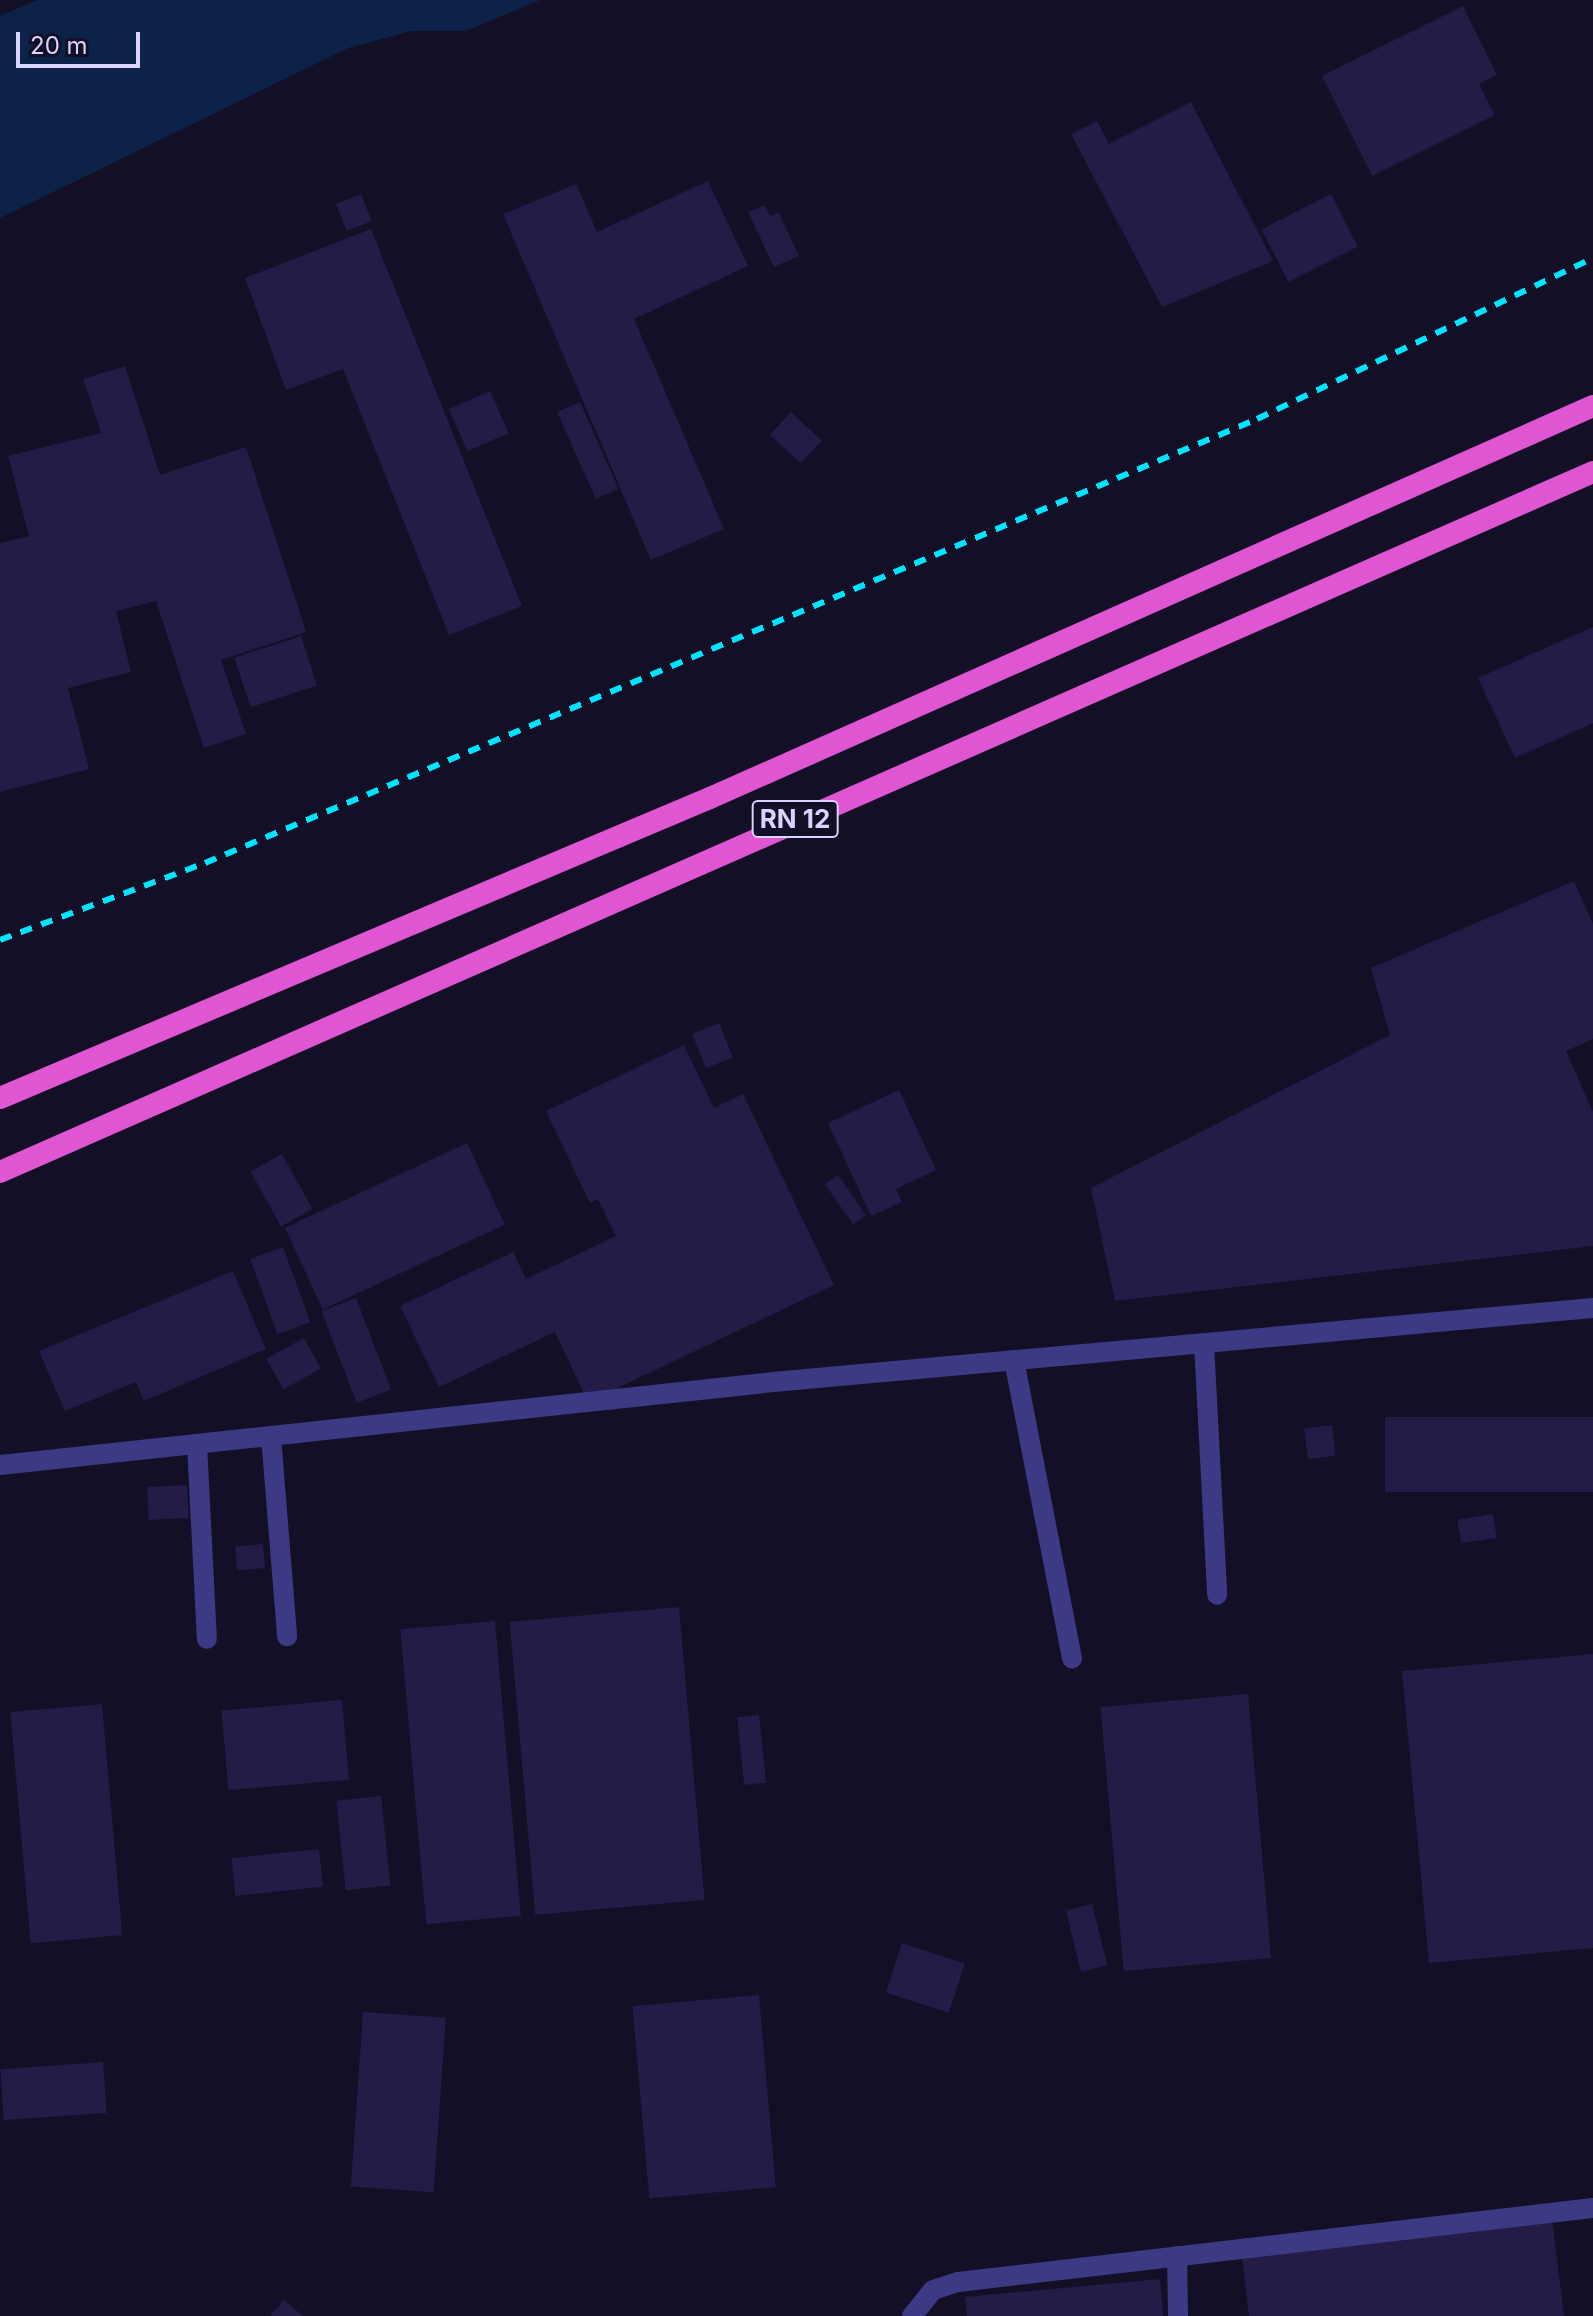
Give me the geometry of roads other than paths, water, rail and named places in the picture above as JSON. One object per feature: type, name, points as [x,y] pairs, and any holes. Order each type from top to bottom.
[{"type":"highway","name":"RN 12","points":[[0,1098],[696,804],[1593,406]]},
{"type":"highway","name":"RN 12","points":[[0,1172],[1593,472]]},
{"type":"street","points":[[0,1465],[1014,1360],[1593,1308]]},
{"type":"street","points":[[1204,1343],[1217,1595]]},
{"type":"street","points":[[1014,1360],[1072,1658]]},
{"type":"street","points":[[271,1436],[287,1636]]},
{"type":"street","points":[[197,1444],[207,1639]]},
{"type":"street","points":[[912,2316],[945,2284],[1593,2208]]},
{"type":"street","points":[[1177,2256],[1178,2316]]},
{"type":"water","points":[[38,0],[540,0],[466,31],[412,31],[348,48],[0,218],[0,16]]},
{"type":"railway","points":[[0,940],[205,863],[1257,419],[1593,258]]}]
